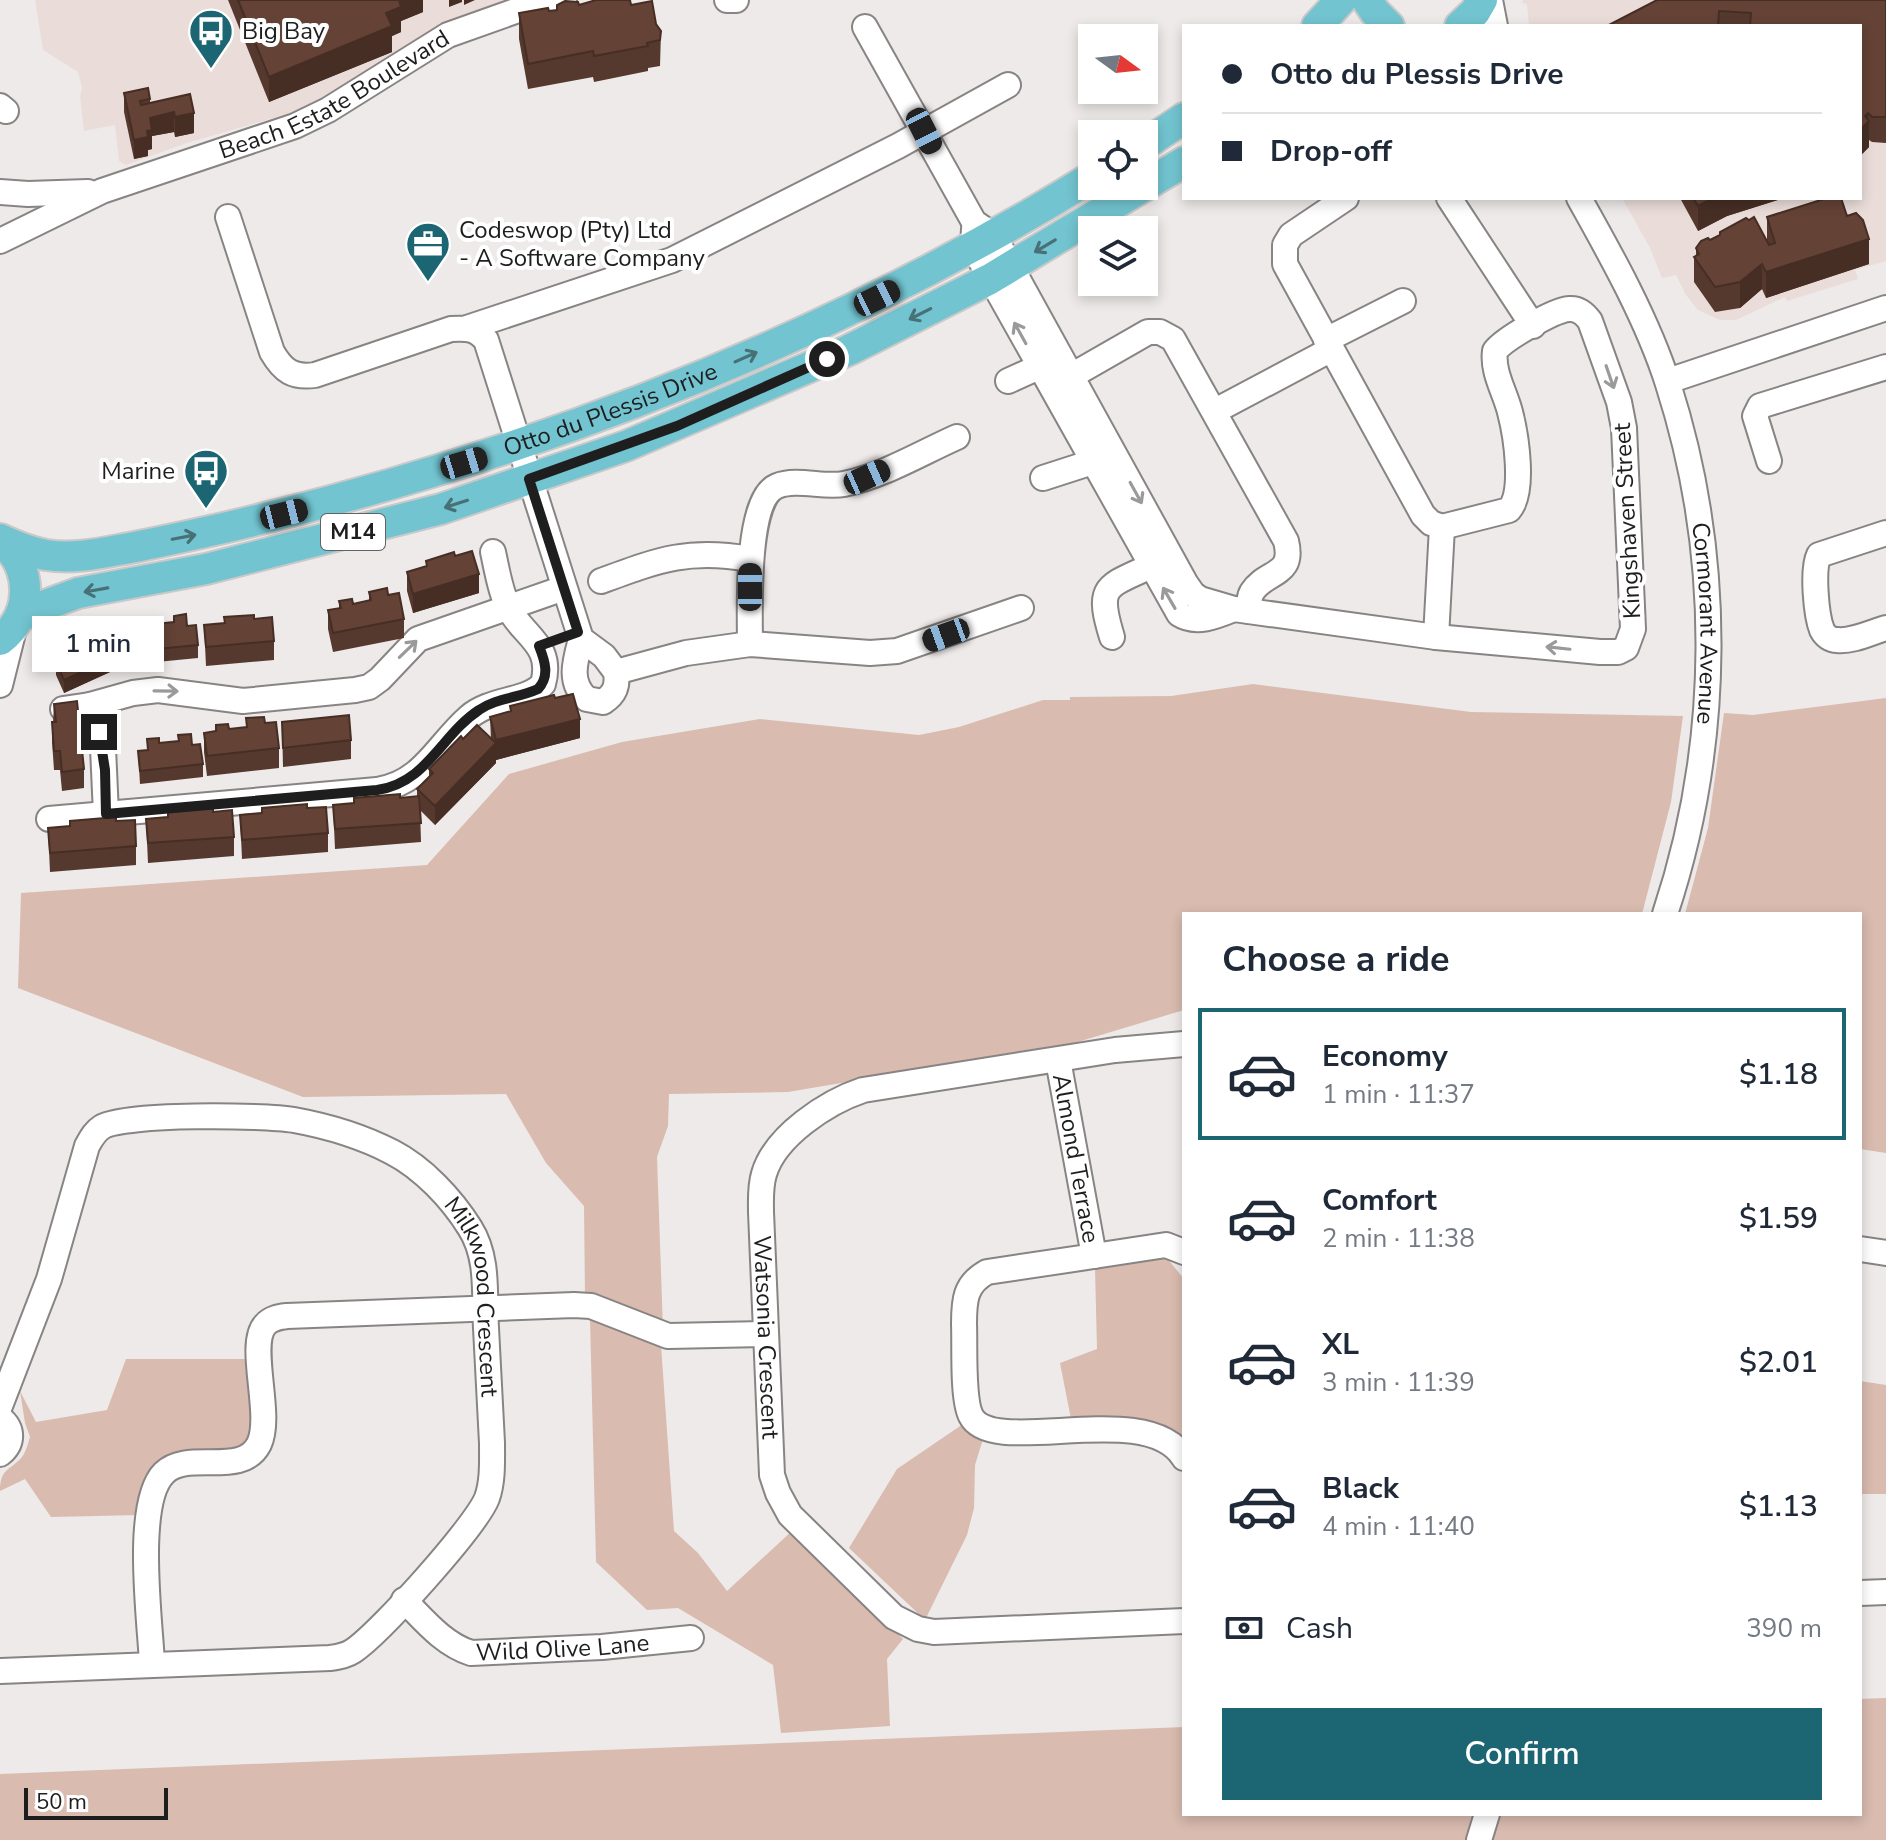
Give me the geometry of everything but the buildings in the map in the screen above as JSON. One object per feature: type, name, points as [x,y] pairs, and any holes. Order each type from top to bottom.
[{"type":"main road","points":[[1319,24],[1341,0]]},
{"type":"main road","points":[[1367,0],[1387,24]]},
{"type":"main road","points":[[1462,24],[1482,0]]},
{"type":"main road","points":[[1158,136],[1182,119]]},
{"type":"main road","name":"Otto du Plessis Drive","points":[[12,628],[61,598],[184,574],[441,509],[638,441],[849,350],[1000,273],[1182,163]]},
{"type":"main road","name":"Otto du Plessis Drive","points":[[0,540],[47,555],[90,555],[284,514],[519,446],[674,388],[903,285],[980,235],[1078,184]]},
{"type":"main road","name":"Otto du Plessis Drive","points":[[0,540],[16,556],[24,574],[26,594],[12,628]]},
{"type":"street","name":"Beach Estate Boulevard","points":[[0,241],[102,191],[295,126],[328,110],[448,35],[521,9],[564,0]]},
{"type":"street","points":[[727,0],[736,0]]},
{"type":"street","points":[[1490,0],[1495,24]]},
{"type":"street","name":"Kingshaven Street","points":[[865,27],[1000,273],[1044,378],[1104,459],[1193,594],[1200,599],[1242,610],[1436,637],[1600,652],[1618,652],[1626,648],[1633,629],[1624,428],[1619,402],[1585,314],[1570,308],[1560,311],[1500,344],[1494,359],[1514,430],[1518,486],[1515,504],[1498,514],[1442,527]]},
{"type":"street","points":[[228,217],[272,352],[289,373],[301,377],[315,375],[428,336],[467,328],[672,260],[1008,85]]},
{"type":"street","name":"Beach Estate Boulevard","points":[[0,192],[54,194],[102,191]]},
{"type":"street","points":[[1343,200],[1291,235],[1283,254],[1285,264],[1423,515],[1431,523],[1442,527],[1436,637]]},
{"type":"street","points":[[1450,200],[1533,326]]},
{"type":"street","name":"Cormorant Avenue","points":[[1580,200],[1625,281],[1668,381],[1694,478],[1705,546],[1708,644],[1706,713],[1687,839],[1666,912]]},
{"type":"street","name":"Kingshaven Street","points":[[1000,273],[1066,366],[1151,566],[1179,614],[1185,619],[1202,619],[1242,610]]},
{"type":"street","points":[[1215,411],[1403,301]]},
{"type":"street","points":[[1668,381],[1884,317]]},
{"type":"street","points":[[467,328],[478,332],[486,340],[580,635],[575,685],[587,699],[603,702],[611,697],[615,689],[616,672],[604,656],[580,635]]},
{"type":"street","points":[[1008,381],[1044,378],[1148,332],[1160,332],[1173,339],[1286,541],[1285,565],[1253,590],[1242,610]]},
{"type":"street","points":[[1769,461],[1755,416],[1760,406],[1886,367]]},
{"type":"street","points":[[750,644],[750,559],[764,501],[770,491],[778,485],[843,484],[867,477],[957,437]]},
{"type":"street","points":[[1043,478],[1104,459]]},
{"type":"street","points":[[1886,533],[1830,550],[1819,555],[1815,563],[1819,613],[1822,630],[1827,637],[1836,641],[1847,640],[1886,628]]},
{"type":"street","points":[[49,819],[395,787],[409,780],[468,717],[482,707],[538,689],[543,684],[545,660],[539,646],[508,608],[493,552]]},
{"type":"street","points":[[601,581],[675,556],[718,553],[750,559]]},
{"type":"street","points":[[1112,637],[1104,594],[1108,587],[1151,566]]},
{"type":"street","points":[[63,709],[158,690],[243,701],[369,687],[418,639],[564,588]]},
{"type":"street","points":[[616,672],[686,653],[750,644],[870,653],[897,651],[1021,608]]},
{"type":"street","points":[[0,685],[12,628]]},
{"type":"street","points":[[539,646],[580,635]]},
{"type":"street","points":[[90,705],[103,748],[106,814]]},
{"type":"street","name":"Watsonia Crescent","points":[[1182,1044],[1160,1044],[863,1090],[823,1108],[800,1127],[773,1156],[764,1172],[761,1191],[772,1475],[790,1515],[894,1617],[905,1624],[934,1632],[1182,1621]]},
{"type":"street","name":"Almond Terrace","points":[[1058,1060],[1094,1256]]},
{"type":"street","name":"Milkwood Crescent","points":[[0,1454],[11,1439],[3,1411],[49,1279],[87,1146],[93,1134],[102,1127],[115,1122],[183,1117],[293,1120],[343,1133],[395,1153],[408,1162],[436,1187],[473,1233],[482,1255],[485,1307],[492,1466],[487,1498],[478,1518],[352,1652],[330,1658],[0,1671]]},
{"type":"street","name":"Almond Terrace","points":[[1182,1251],[1166,1245],[987,1272],[974,1279],[965,1293],[964,1319],[967,1400],[971,1416],[981,1428],[998,1432],[1142,1432],[1163,1438],[1177,1447],[1182,1455]]},
{"type":"street","points":[[1862,1249],[1886,1253]]},
{"type":"street","points":[[152,1663],[146,1525],[154,1488],[164,1473],[176,1465],[235,1460],[249,1456],[257,1448],[263,1421],[260,1332],[266,1323],[287,1316],[485,1307],[591,1306],[668,1336],[765,1334]]},
{"type":"street","points":[[1862,1593],[1886,1592]]},
{"type":"street","name":"Wild Olive Lane","points":[[404,1600],[439,1635],[471,1653],[602,1647],[691,1638]]},
{"type":"street","points":[[1479,1840],[1486,1816]]},
{"type":"shaded area","points":[[35,0],[504,0],[455,19],[314,106],[187,143],[126,165],[119,161],[115,125],[84,131],[78,72],[43,50]]},
{"type":"shaded area","points":[[1523,0],[1886,0],[1886,261],[1855,270],[1858,279],[1787,301],[1785,297],[1736,320],[1720,320],[1698,310],[1676,275],[1662,278],[1650,248],[1623,200],[1862,200],[1862,24],[1529,24],[1527,4],[1522,3]]},
{"type":"shaded area","points":[[1253,684],[1471,712],[1683,716],[1671,802],[1643,912],[1182,912],[1182,1011],[1071,1044],[788,1092],[669,1094],[668,1126],[657,1157],[663,1329],[585,1297],[584,1206],[546,1163],[506,1094],[303,1097],[18,988],[21,893],[427,865],[509,774],[622,742],[760,719],[919,735],[959,727],[1043,700],[1171,696]]},
{"type":"shaded area","points":[[1886,698],[1886,1153],[1862,1149],[1862,912],[1686,912],[1708,828],[1724,713],[1753,715]]},
{"type":"shaded area","points":[[1166,1257],[1182,1277],[1182,1436],[1156,1425],[1071,1419],[1060,1363],[1097,1349],[1095,1268]]},
{"type":"shaded area","points":[[590,1318],[661,1345],[674,1531],[698,1553],[727,1591],[793,1530],[903,1639],[887,1659],[890,1726],[781,1733],[773,1665],[678,1608],[647,1610],[596,1562]]},
{"type":"shaded area","points":[[126,1359],[249,1359],[253,1420],[247,1450],[189,1454],[140,1515],[51,1517],[25,1479],[0,1491],[4,1474],[22,1457],[30,1437],[20,1391],[36,1422],[107,1410]]},
{"type":"shaded area","points":[[1862,1381],[1886,1385],[1886,1494],[1862,1494]]},
{"type":"shaded area","points":[[966,1422],[983,1439],[975,1465],[974,1508],[967,1535],[925,1620],[849,1548],[897,1469]]},
{"type":"shaded area","points":[[1886,1698],[1886,1840],[0,1840],[0,1774],[1182,1727],[1182,1816],[1862,1816],[1862,1699]]},
{"type":"place","name":"Big Bay","points":[[211,70]]},
{"type":"place","name":"Codeswop (Pty) Ltd - A Software Company","points":[[428,283]]},
{"type":"place","name":"Marine","points":[[206,510]]},
{"type":"route","points":[[99,732],[105,770],[106,814],[377,790],[395,787],[409,780],[468,717],[482,707],[538,689],[546,674],[545,660],[539,646],[578,632],[529,479],[677,426],[827,359]]}]
